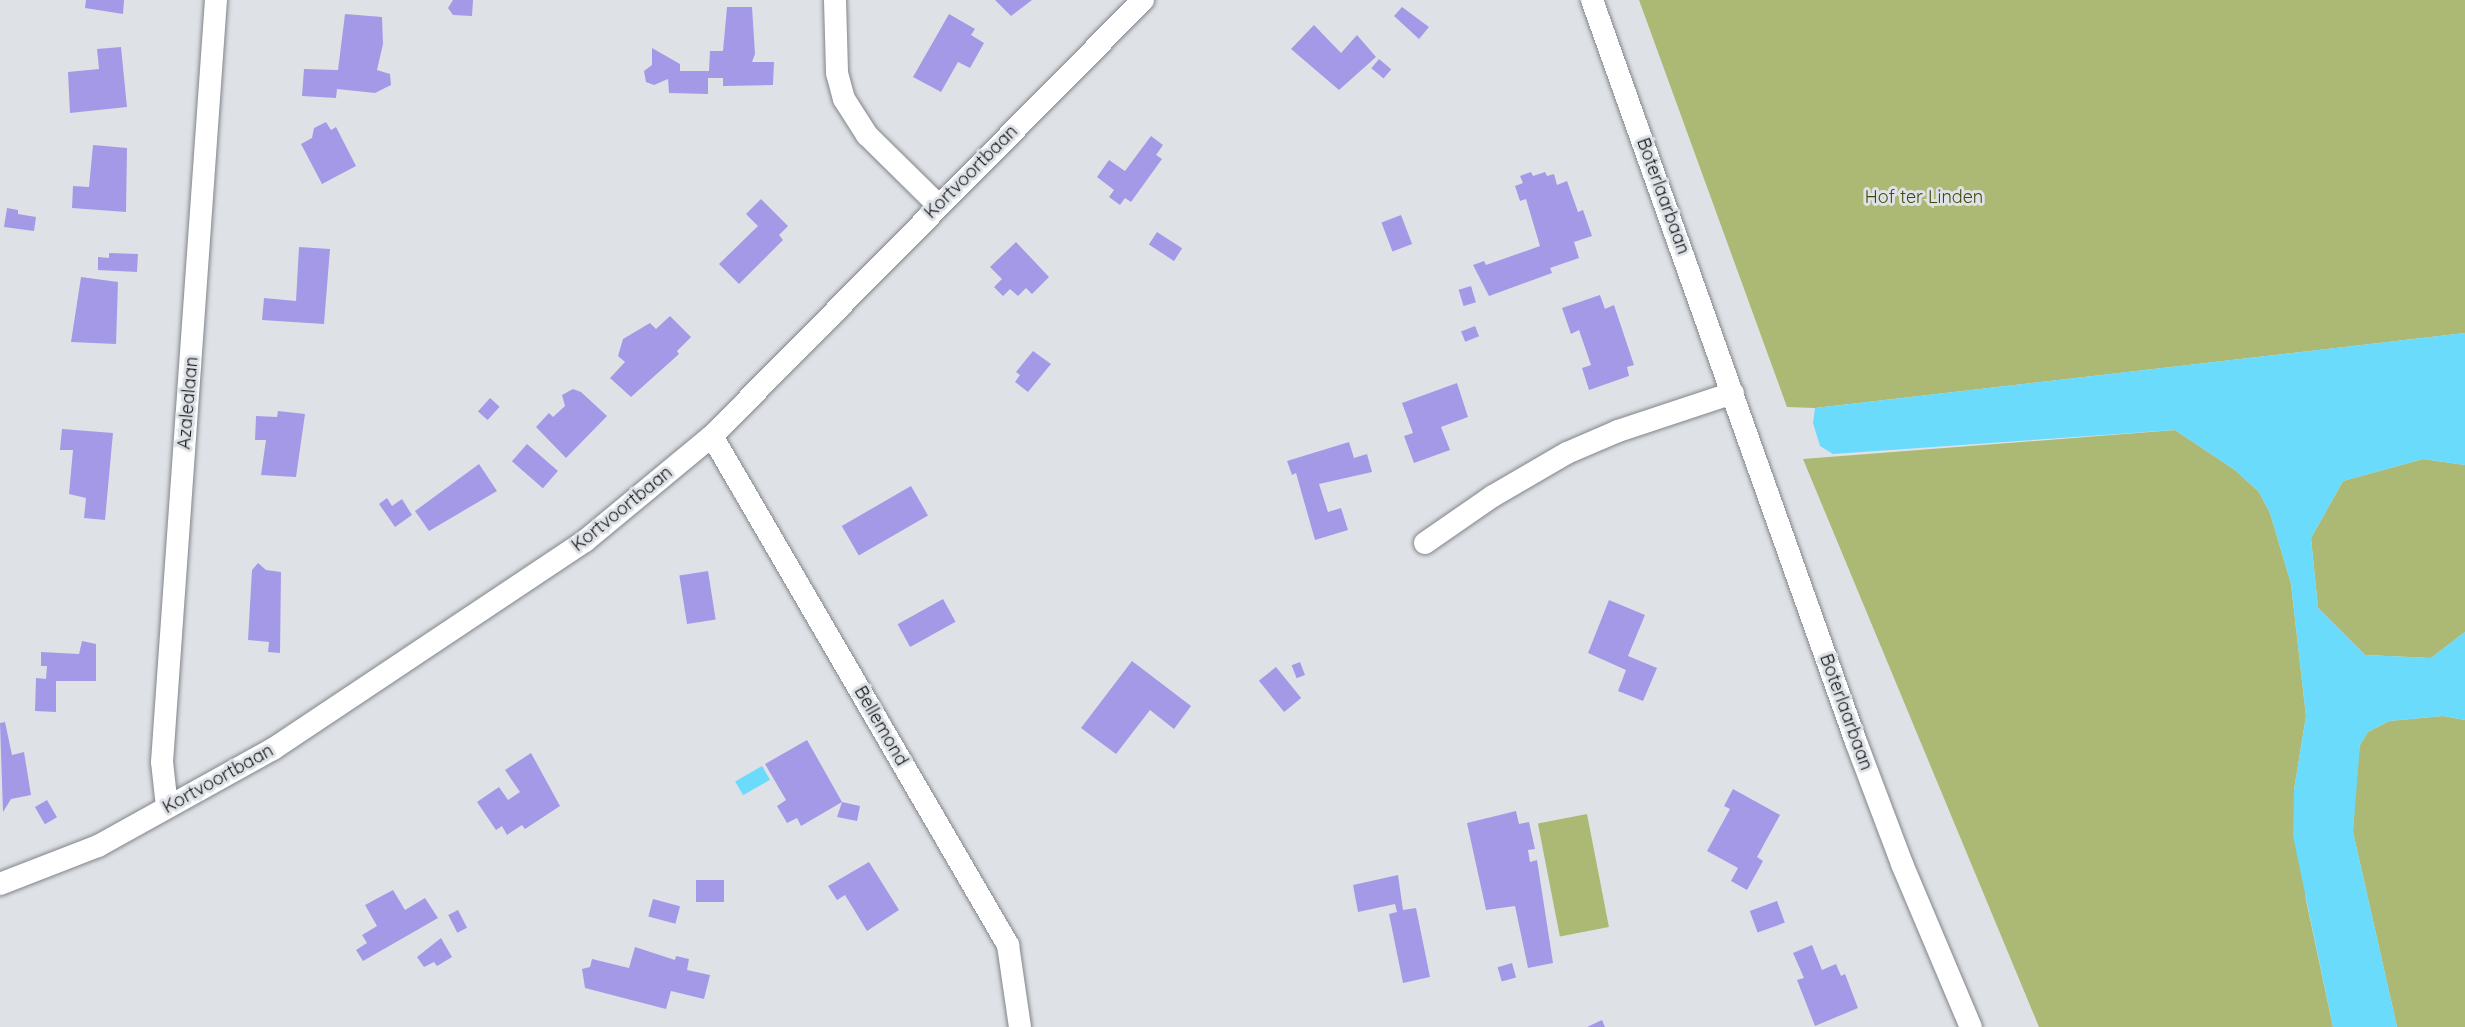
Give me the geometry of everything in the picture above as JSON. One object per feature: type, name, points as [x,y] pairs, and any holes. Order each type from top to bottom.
[{"type":"street","name":"Azalealaan","points":[[167,807],[162,762],[208,149],[216,0]]},
{"type":"street","points":[[835,0],[837,73],[844,99],[867,135],[938,205]]},
{"type":"street","name":"Kortvoortbaan","points":[[0,884],[98,846],[273,749],[585,542],[712,436],[1143,0]]},
{"type":"street","name":"Boterlaarbaan","points":[[1592,0],[1902,864],[1971,1027]]},
{"type":"street","points":[[1425,543],[1493,496],[1567,453],[1618,431],[1733,393]]},
{"type":"street","name":"Bellemond","points":[[712,436],[1008,945],[1020,1027]]},
{"type":"green space","name":"Hof ter Linden","points":[[1639,0],[2465,0],[2465,333],[1815,408],[1787,407]]},
{"type":"green space","points":[[2175,430],[2235,470],[2259,492],[2270,513],[2291,584],[2306,716],[2294,790],[2306,900],[2333,1027],[2039,1027],[1803,459]]},
{"type":"green space","points":[[2423,459],[2465,465],[2465,632],[2431,658],[2365,655],[2318,608],[2311,538],[2343,481]]},
{"type":"green space","points":[[2443,716],[2465,720],[2465,1027],[2397,1027],[2353,832],[2356,766],[2360,745],[2368,732],[2389,721]]},
{"type":"green space","points":[[1587,814],[1609,927],[1560,936],[1538,824]]},
{"type":"water","points":[[2465,333],[2465,465],[2423,459],[2343,481],[2311,538],[2318,608],[2365,655],[2431,658],[2465,632],[2465,720],[2443,716],[2389,721],[2368,732],[2360,745],[2353,832],[2397,1027],[2333,1027],[2293,836],[2294,790],[2306,716],[2291,584],[2270,513],[2259,492],[2235,470],[2175,430],[1833,454],[1820,446],[1813,423],[1815,408]]},
{"type":"water","points":[[762,766],[770,780],[743,795],[735,782]]},
{"type":"building","points":[[86,0],[124,0],[123,14],[85,8]]},
{"type":"building","points":[[453,0],[473,0],[472,16],[453,15],[448,8]]},
{"type":"building","points":[[995,0],[1032,0],[1011,16]]},
{"type":"building","points":[[727,7],[752,7],[755,54],[752,62],[774,62],[773,85],[723,86],[723,78],[708,78],[708,94],[669,93],[668,79],[654,85],[646,82],[644,71],[652,65],[652,48],[680,64],[680,71],[709,71],[710,51],[723,51]]},
{"type":"building","points":[[1402,7],[1429,27],[1419,39],[1394,16]]},
{"type":"building","points":[[345,14],[382,17],[383,44],[377,70],[390,74],[391,85],[375,93],[337,89],[336,98],[302,96],[304,69],[338,70]]},
{"type":"building","points":[[949,14],[975,29],[971,35],[984,43],[970,68],[958,62],[941,92],[913,77]]},
{"type":"building","points":[[1314,25],[1341,53],[1357,35],[1376,57],[1339,90],[1291,49]]},
{"type":"building","points":[[121,47],[127,107],[70,113],[68,72],[99,69],[97,49]]},
{"type":"building","points":[[1379,59],[1391,69],[1384,78],[1371,68]]},
{"type":"building","points":[[326,122],[331,130],[336,127],[356,166],[322,184],[301,144],[312,138],[314,128]]},
{"type":"building","points":[[1151,136],[1163,145],[1156,155],[1162,159],[1131,202],[1125,198],[1120,205],[1109,197],[1114,190],[1097,177],[1109,160],[1125,171]]},
{"type":"building","points":[[93,145],[127,148],[126,212],[72,208],[73,186],[89,187]]},
{"type":"building","points":[[1531,172],[1533,176],[1545,172],[1547,176],[1554,174],[1557,185],[1567,181],[1578,212],[1583,210],[1592,236],[1574,242],[1579,258],[1550,268],[1552,273],[1489,296],[1473,265],[1484,261],[1486,265],[1540,246],[1526,199],[1520,201],[1515,186],[1523,183],[1520,176]]},
{"type":"building","points":[[761,199],[788,226],[779,235],[783,240],[739,284],[719,264],[758,226],[746,214]]},
{"type":"building","points":[[7,208],[18,210],[18,214],[36,217],[34,231],[4,227]]},
{"type":"building","points":[[1401,215],[1412,244],[1393,251],[1381,223]]},
{"type":"building","points":[[1157,232],[1182,248],[1174,261],[1149,245]]},
{"type":"building","points":[[1016,242],[1049,277],[1032,294],[1026,288],[1018,296],[1010,289],[1003,296],[994,287],[1002,279],[990,267]]},
{"type":"building","points":[[299,247],[330,249],[324,324],[262,320],[264,298],[296,301]]},
{"type":"building","points":[[109,253],[138,254],[137,272],[98,270],[98,257],[109,258]]},
{"type":"building","points":[[81,277],[118,282],[116,344],[71,342]]},
{"type":"building","points":[[1471,286],[1476,302],[1464,306],[1459,290]]},
{"type":"building","points":[[1600,295],[1605,309],[1614,305],[1634,365],[1627,367],[1629,376],[1589,390],[1582,368],[1591,365],[1579,330],[1571,334],[1562,308]]},
{"type":"building","points":[[670,316],[691,337],[677,351],[679,354],[631,397],[610,378],[625,362],[618,356],[623,339],[650,323],[656,329]]},
{"type":"building","points":[[1475,326],[1479,336],[1465,342],[1461,332]]},
{"type":"building","points":[[1033,351],[1051,364],[1028,392],[1015,382],[1020,375],[1016,372]]},
{"type":"building","points":[[1457,383],[1468,417],[1441,427],[1450,450],[1414,463],[1404,436],[1413,433],[1402,403]]},
{"type":"building","points":[[573,389],[581,392],[607,416],[566,458],[536,427],[549,413],[553,417],[565,406],[562,395]]},
{"type":"building","points":[[490,398],[500,407],[488,420],[478,411]]},
{"type":"building","points":[[278,411],[305,414],[296,477],[261,475],[266,440],[255,440],[256,416],[277,417]]},
{"type":"building","points":[[62,429],[113,433],[105,520],[84,518],[86,498],[69,494],[73,450],[60,450]]},
{"type":"building","points":[[1349,442],[1354,458],[1367,454],[1372,472],[1319,484],[1328,512],[1341,508],[1348,530],[1315,540],[1296,473],[1292,475],[1287,461]]},
{"type":"building","points":[[527,444],[558,471],[543,488],[512,461]]},
{"type":"building","points":[[479,464],[497,491],[429,531],[415,511]]},
{"type":"building","points":[[911,486],[928,515],[859,555],[842,526]]},
{"type":"building","points":[[387,498],[392,506],[402,499],[412,515],[395,527],[379,504]]},
{"type":"building","points":[[258,563],[266,570],[281,572],[280,653],[268,652],[269,642],[248,640],[252,570]]},
{"type":"building","points":[[708,571],[716,619],[687,624],[679,576]]},
{"type":"building","points":[[943,599],[956,622],[910,647],[898,624]]},
{"type":"building","points":[[1609,600],[1645,615],[1628,656],[1657,668],[1643,701],[1618,691],[1626,670],[1588,653]]},
{"type":"building","points":[[82,641],[96,644],[96,681],[56,681],[56,712],[35,711],[36,678],[46,679],[47,666],[41,666],[41,652],[79,654]]},
{"type":"building","points":[[1132,661],[1191,706],[1174,729],[1150,710],[1116,754],[1081,728]]},
{"type":"building","points":[[1300,662],[1305,675],[1297,678],[1292,665]]},
{"type":"building","points":[[1276,667],[1301,698],[1284,712],[1259,681]]},
{"type":"building","points":[[5,722],[12,755],[24,752],[31,795],[11,799],[3,812],[0,723]]},
{"type":"building","points":[[807,740],[842,802],[801,826],[797,818],[787,823],[777,806],[786,800],[765,764]]},
{"type":"building","points":[[531,753],[560,806],[525,829],[522,825],[507,835],[502,826],[496,830],[477,802],[499,787],[508,800],[520,792],[505,770]]},
{"type":"building","points":[[1733,789],[1780,815],[1757,857],[1763,861],[1747,890],[1731,881],[1738,868],[1707,851],[1730,809],[1724,806]]},
{"type":"building","points":[[47,800],[57,817],[45,824],[35,807]]},
{"type":"building","points":[[842,802],[860,806],[857,821],[837,817]]},
{"type":"building","points":[[1516,811],[1519,824],[1529,822],[1535,849],[1528,850],[1530,862],[1537,860],[1553,963],[1528,968],[1515,906],[1486,910],[1467,823]]},
{"type":"building","points":[[869,862],[899,910],[867,931],[845,895],[837,900],[828,886]]},
{"type":"building","points":[[1398,875],[1403,910],[1416,908],[1430,977],[1403,983],[1389,914],[1397,912],[1395,904],[1358,912],[1353,885]]},
{"type":"building","points":[[696,880],[724,880],[724,902],[696,902]]},
{"type":"building","points":[[393,890],[405,910],[425,898],[438,918],[363,961],[356,950],[367,943],[362,935],[377,926],[365,905]]},
{"type":"building","points":[[653,899],[680,906],[675,924],[648,916]]},
{"type":"building","points":[[1777,901],[1785,923],[1758,933],[1750,911]]},
{"type":"building","points":[[458,910],[467,928],[457,933],[448,915]]},
{"type":"building","points":[[441,938],[452,957],[437,966],[434,962],[424,967],[417,957]]},
{"type":"building","points":[[1812,945],[1822,970],[1836,964],[1841,976],[1845,974],[1858,1008],[1815,1026],[1797,980],[1804,978],[1793,953]]},
{"type":"building","points":[[635,947],[675,960],[676,956],[689,959],[687,970],[710,975],[704,999],[671,991],[666,1009],[585,988],[582,969],[590,967],[592,959],[629,968]]},
{"type":"building","points":[[1512,963],[1516,977],[1502,982],[1498,967]]},
{"type":"building","points":[[1602,1020],[1605,1027],[1587,1027]]}]
